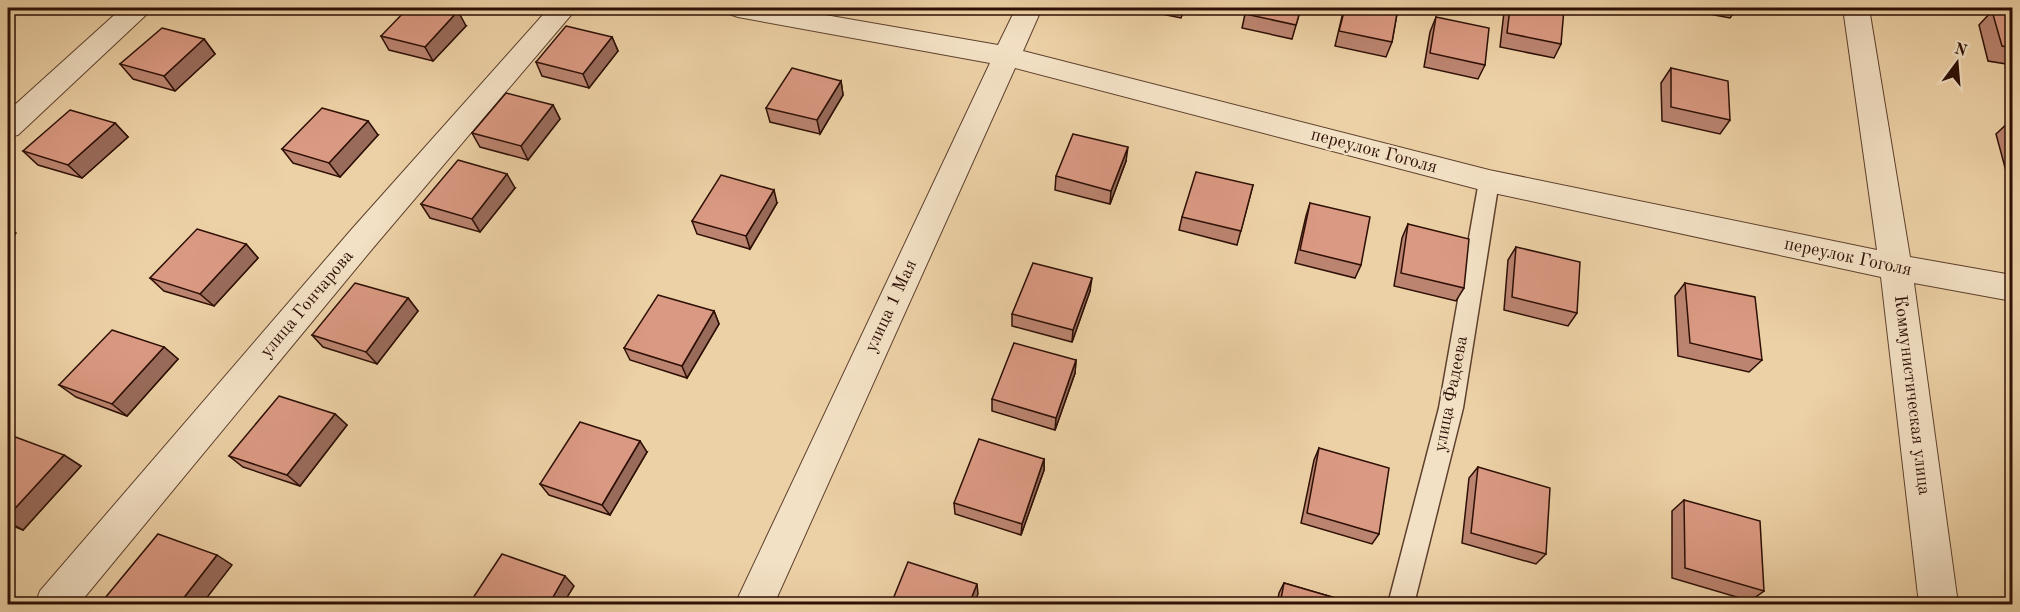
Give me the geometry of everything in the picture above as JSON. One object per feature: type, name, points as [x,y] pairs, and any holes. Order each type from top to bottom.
[{"type":"street","points":[[8,127],[138,8]]},
{"type":"street","name":"улица Гончарова","points":[[54,604],[362,239],[564,8]]},
{"type":"street","name":"переулок Гоголя","points":[[738,8],[1005,56],[1489,181],[1896,267],[2013,288]]},
{"type":"street","name":"улица 1 Мая","points":[[754,604],[1029,8]]},
{"type":"street","name":"Коммунистическая улица","points":[[1856,8],[1896,267],[1939,604]]},
{"type":"lane","name":"улица Фадеева","points":[[1401,604],[1451,408],[1489,181]]},
{"type":"building","points":[[408,8],[442,8],[458,11],[425,47],[381,36]]},
{"type":"building","points":[[1247,8],[1301,8],[1296,25],[1245,14]]},
{"type":"building","points":[[1345,8],[1398,8],[1392,42],[1339,31]]},
{"type":"building","points":[[1510,8],[1564,9],[1561,44],[1507,33]]},
{"type":"building","points":[[1992,11],[2013,14],[2013,48],[2002,46]]},
{"type":"building","points":[[1436,17],[1489,28],[1485,65],[1430,53]]},
{"type":"building","points":[[566,26],[612,37],[583,74],[536,62]]},
{"type":"building","points":[[162,28],[204,39],[164,76],[120,64]]},
{"type":"building","points":[[792,68],[841,81],[817,120],[766,108]]},
{"type":"building","points":[[1671,68],[1728,81],[1730,120],[1671,107]]},
{"type":"building","points":[[506,93],[553,105],[521,146],[472,133]]},
{"type":"building","points":[[322,108],[368,121],[329,163],[282,149]]},
{"type":"building","points":[[70,110],[115,123],[68,165],[23,151]]},
{"type":"building","points":[[1073,134],[1128,147],[1111,191],[1056,176]]},
{"type":"building","points":[[458,160],[507,174],[472,219],[421,204]]},
{"type":"building","points":[[1196,172],[1253,185],[1241,231],[1182,217]]},
{"type":"building","points":[[721,175],[774,190],[746,236],[692,221]]},
{"type":"building","points":[[1310,203],[1370,217],[1361,265],[1300,250]]},
{"type":"building","points":[[1408,224],[1469,239],[1464,288],[1401,273]]},
{"type":"building","points":[[197,229],[246,244],[200,294],[150,278]]},
{"type":"building","points":[[1516,247],[1580,262],[1577,313],[1512,297]]},
{"type":"building","points":[[1033,263],[1092,278],[1073,330],[1012,314]]},
{"type":"building","points":[[355,283],[408,298],[366,352],[312,335]]},
{"type":"building","points":[[1685,283],[1755,297],[1762,360],[1690,343]]},
{"type":"building","points":[[658,295],[714,311],[682,366],[624,348]]},
{"type":"building","points":[[112,330],[164,347],[112,404],[59,385]]},
{"type":"building","points":[[1014,343],[1076,360],[1056,418],[992,399]]},
{"type":"building","points":[[279,396],[335,414],[287,475],[229,456]]},
{"type":"building","points":[[580,422],[640,441],[602,505],[540,484]]},
{"type":"building","points":[[10,435],[64,455],[8,516],[8,438]]},
{"type":"building","points":[[979,439],[1044,459],[1022,524],[954,503]]},
{"type":"building","points":[[1319,448],[1389,468],[1379,534],[1307,513]]},
{"type":"building","points":[[1478,467],[1550,488],[1546,554],[1471,533]]},
{"type":"building","points":[[1684,500],[1760,521],[1764,591],[1685,568]]},
{"type":"building","points":[[158,534],[217,555],[179,604],[100,604]]},
{"type":"building","points":[[502,554],[565,576],[549,604],[469,604]]},
{"type":"building","points":[[908,562],[977,584],[969,604],[891,604]]},
{"type":"building","points":[[1284,583],[1356,604],[1280,604]]}]
